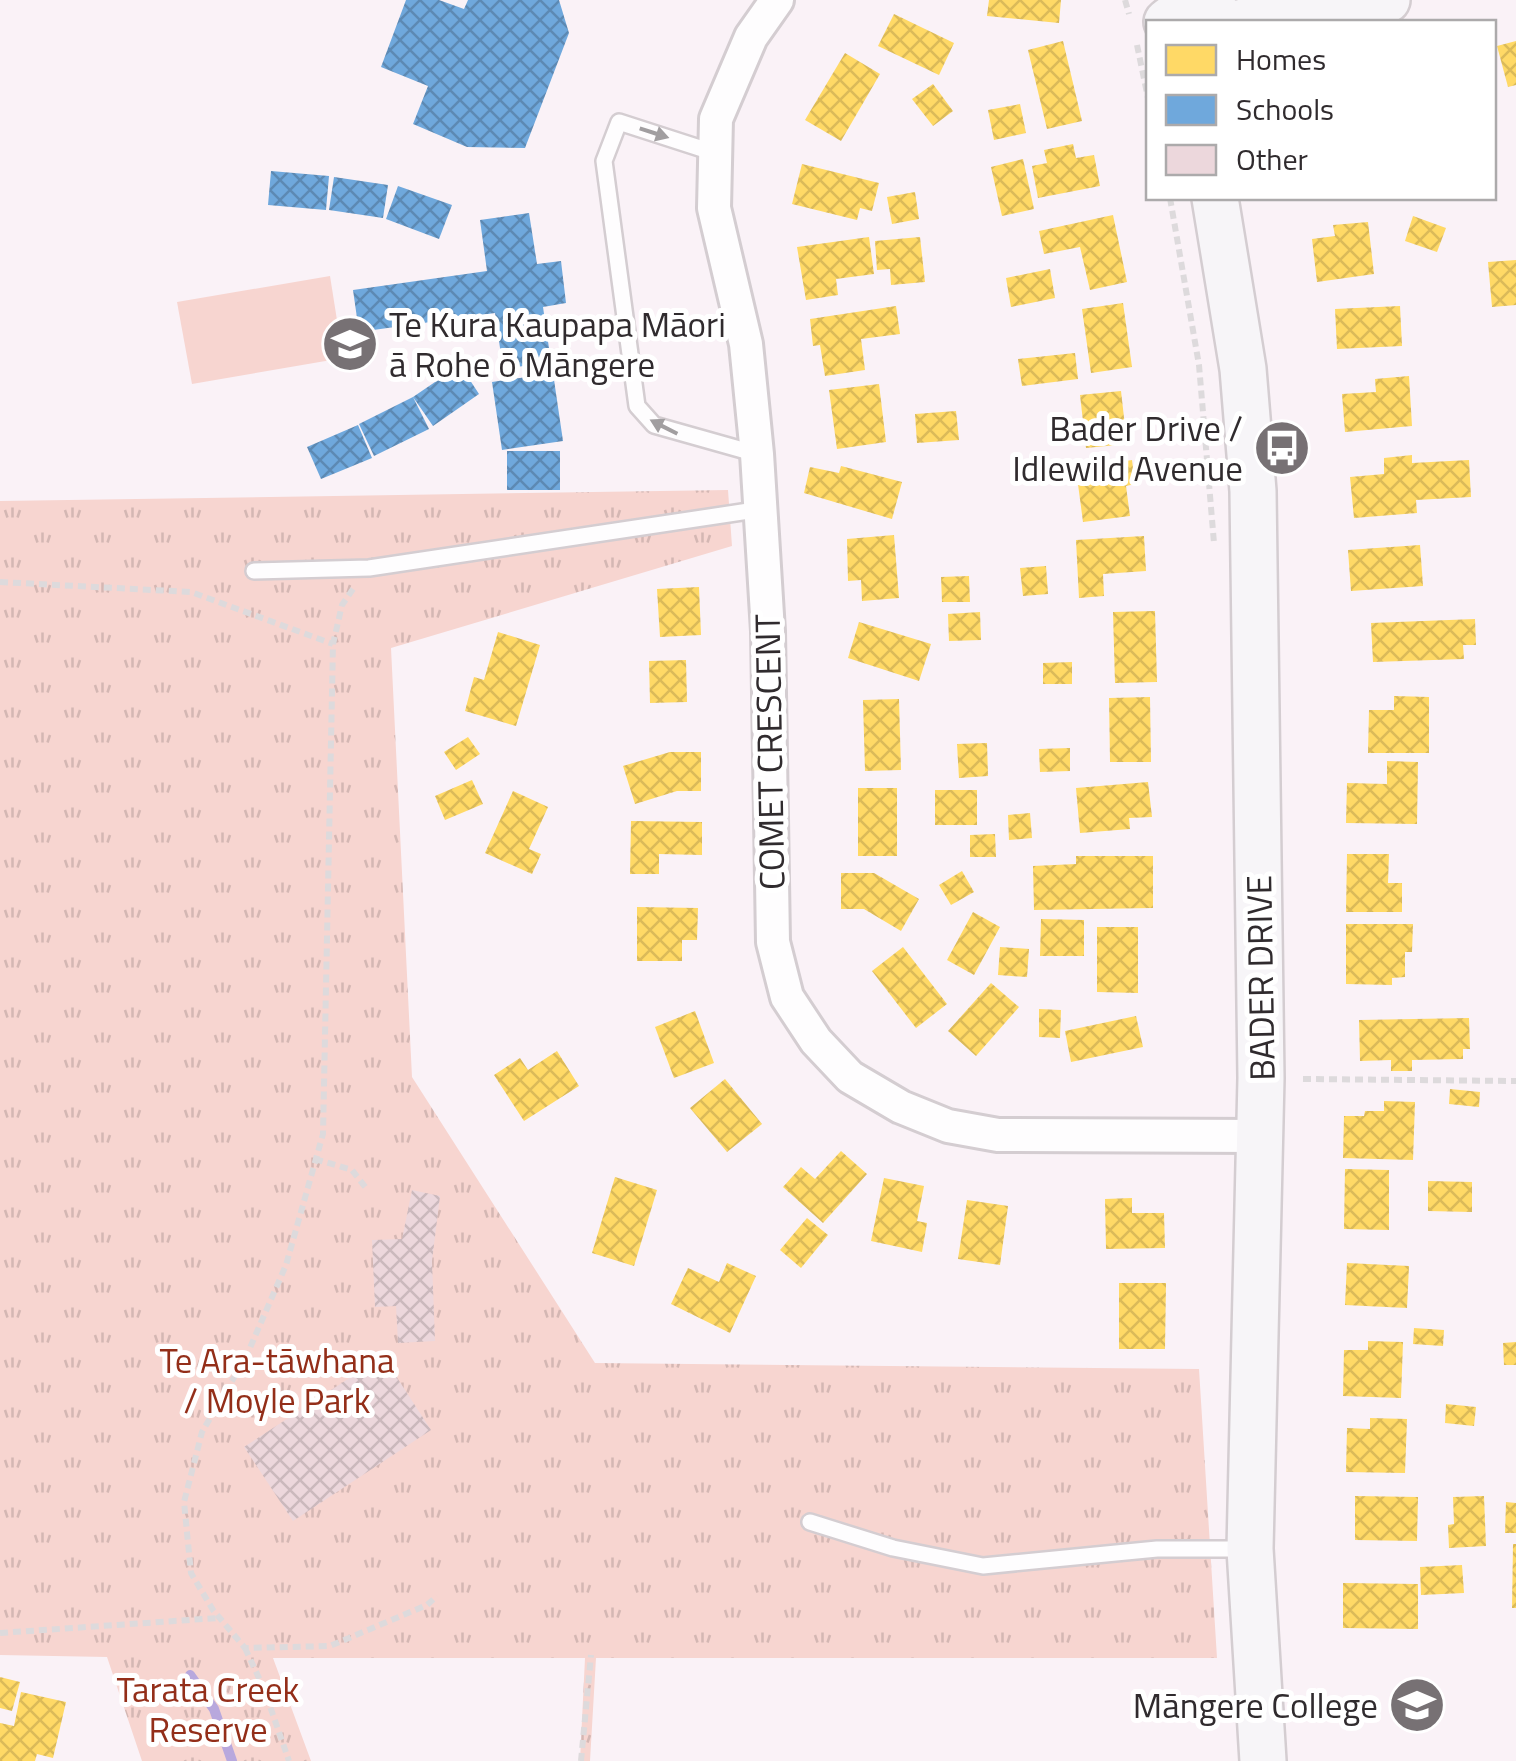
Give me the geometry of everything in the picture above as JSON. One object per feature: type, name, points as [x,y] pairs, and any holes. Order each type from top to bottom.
[{"type":"main road","points":[[1252,20],[1314,7],[1386,0]]},
{"type":"main road","points":[[1367,20],[1416,0]]},
{"type":"main road","name":"BADER DRIVE","points":[[1215,200],[1243,369],[1253,491],[1261,1136],[1250,1550],[1264,1761]]},
{"type":"street","name":"COMET CRESCENT","points":[[778,0],[751,37],[716,119],[714,208],[746,344],[762,509],[774,942],[787,997],[816,1041],[850,1077],[900,1107],[948,1126],[998,1135],[1261,1136]]},
{"type":"lane","points":[[716,153],[619,122],[604,162],[637,406],[654,425],[756,454]]},
{"type":"lane","points":[[254,571],[369,568],[762,509]]},
{"type":"lane","points":[[810,1522],[894,1548],[983,1566],[1157,1549],[1250,1550]]},
{"type":"path","points":[[1170,200],[1200,365],[1212,540]]},
{"type":"path","points":[[289,1761],[245,1648],[219,1618],[191,1573],[184,1502],[202,1432],[246,1357],[286,1265],[322,1134],[333,644],[342,604],[369,568]]},
{"type":"path","points":[[0,582],[191,592],[333,644]]},
{"type":"path","points":[[1303,1079],[1516,1081]]},
{"type":"path","points":[[316,1159],[352,1170],[366,1188]]},
{"type":"path","points":[[245,1648],[330,1646],[428,1605],[436,1596]]},
{"type":"path","points":[[0,1633],[219,1618]]},
{"type":"path","points":[[582,1761],[591,1656]]},
{"type":"green space","points":[[330,276],[343,358],[192,384],[177,302]]},
{"type":"green space","name":"Te Ara-tāwhana / Moyle Park","points":[[728,490],[732,546],[391,648],[412,1077],[595,1363],[1199,1369],[1217,1658],[596,1658],[590,1761],[580,1761],[585,1658],[273,1658],[311,1761],[142,1761],[107,1657],[0,1655],[0,501]]},
{"type":"building: Homes","points":[[989,0],[1061,0],[1059,23],[987,16]]},
{"type":"building: Homes","points":[[894,14],[954,43],[939,75],[878,46]]},
{"type":"building: Homes","points":[[1063,41],[1082,121],[1047,129],[1028,50]]},
{"type":"building: Homes","points":[[1516,41],[1516,85],[1508,87],[1497,46]]},
{"type":"building: Homes","points":[[845,53],[880,74],[841,141],[805,120]]},
{"type":"building: Homes","points":[[933,84],[953,111],[933,126],[912,99]]},
{"type":"building: Homes","points":[[1020,104],[1026,133],[994,140],[988,110]]},
{"type":"building: Homes","points":[[1073,144],[1076,158],[1094,155],[1100,186],[1038,198],[1032,166],[1047,163],[1044,150]]},
{"type":"building: Homes","points":[[1023,159],[1034,209],[1002,216],[991,167]]},
{"type":"building: Homes","points":[[802,164],[879,183],[872,211],[860,208],[857,220],[792,204]]},
{"type":"building: Homes","points":[[915,192],[919,219],[892,224],[887,197]]},
{"type":"building: Homes","points":[[1113,215],[1127,282],[1090,290],[1080,247],[1044,254],[1039,231]]},
{"type":"building: Homes","points":[[1413,216],[1446,228],[1437,252],[1405,241]]},
{"type":"building: Homes","points":[[1368,222],[1374,274],[1317,282],[1312,239],[1335,236],[1333,225]]},
{"type":"building: Homes","points":[[869,237],[874,274],[836,279],[838,295],[806,300],[797,247]]},
{"type":"building: Homes","points":[[920,237],[925,282],[891,285],[890,269],[877,270],[875,241]]},
{"type":"building: Homes","points":[[1516,260],[1516,305],[1492,307],[1488,262]]},
{"type":"building: Homes","points":[[1050,269],[1055,298],[1011,307],[1006,278]]},
{"type":"building: Homes","points":[[1123,303],[1132,367],[1091,373],[1082,309]]},
{"type":"building: Homes","points":[[896,306],[900,334],[861,339],[865,370],[825,376],[820,345],[813,346],[810,319]]},
{"type":"building: Homes","points":[[1400,306],[1402,346],[1337,349],[1335,309]]},
{"type":"building: Homes","points":[[1075,353],[1078,379],[1022,386],[1018,359]]},
{"type":"building: Homes","points":[[1409,376],[1412,426],[1345,432],[1342,394],[1376,392],[1375,379]]},
{"type":"building: Homes","points":[[879,384],[886,442],[837,449],[829,390]]},
{"type":"building: Homes","points":[[1121,391],[1127,444],[1086,448],[1080,395]]},
{"type":"building: Homes","points":[[956,411],[959,440],[917,443],[915,414]]},
{"type":"building: Homes","points":[[1412,455],[1412,463],[1469,460],[1471,497],[1416,500],[1417,513],[1354,518],[1350,477],[1384,474],[1384,458]]},
{"type":"building: Homes","points":[[1132,460],[1135,484],[1126,486],[1130,516],[1083,522],[1076,469]]},
{"type":"building: Homes","points":[[841,466],[902,482],[892,519],[804,493],[810,467],[839,473]]},
{"type":"building: Homes","points":[[894,535],[899,598],[862,601],[861,580],[848,581],[847,539]]},
{"type":"building: Homes","points":[[1144,536],[1146,571],[1103,574],[1104,596],[1079,598],[1076,540]]},
{"type":"building: Homes","points":[[1420,545],[1423,586],[1351,591],[1348,550]]},
{"type":"building: Homes","points":[[1046,566],[1048,594],[1023,596],[1020,568]]},
{"type":"building: Homes","points":[[969,576],[970,602],[942,602],[941,577]]},
{"type":"building: Homes","points":[[699,587],[701,635],[660,637],[657,589]]},
{"type":"building: Homes","points":[[1155,611],[1157,682],[1115,683],[1113,612]]},
{"type":"building: Homes","points":[[980,612],[981,640],[949,641],[948,614]]},
{"type":"building: Homes","points":[[1475,619],[1476,645],[1463,645],[1464,659],[1373,662],[1371,623]]},
{"type":"building: Homes","points":[[859,622],[931,644],[919,681],[848,658]]},
{"type":"building: Homes","points":[[498,632],[540,645],[516,726],[465,711],[474,677],[484,680]]},
{"type":"building: Homes","points":[[686,660],[687,702],[650,703],[649,661]]},
{"type":"building: Homes","points":[[1072,662],[1072,684],[1043,684],[1043,663]]},
{"type":"building: Homes","points":[[1394,696],[1429,697],[1429,753],[1368,753],[1369,710],[1394,710]]},
{"type":"building: Homes","points":[[1150,697],[1151,762],[1110,762],[1109,698]]},
{"type":"building: Homes","points":[[899,699],[901,770],[865,771],[863,700]]},
{"type":"building: Homes","points":[[468,737],[480,754],[456,770],[444,752]]},
{"type":"building: Homes","points":[[987,743],[988,776],[959,778],[957,744]]},
{"type":"building: Homes","points":[[1070,748],[1070,771],[1040,772],[1039,749]]},
{"type":"building: Homes","points":[[670,752],[701,752],[701,791],[677,791],[635,804],[623,766]]},
{"type":"building: Homes","points":[[1387,761],[1418,762],[1417,824],[1346,823],[1347,783],[1387,784]]},
{"type":"building: Homes","points":[[472,780],[483,804],[445,820],[435,796]]},
{"type":"building: Homes","points":[[1148,782],[1152,817],[1129,818],[1130,829],[1080,833],[1076,788]]},
{"type":"building: Homes","points":[[858,788],[897,788],[897,856],[858,856]]},
{"type":"building: Homes","points":[[935,790],[977,790],[977,825],[935,825]]},
{"type":"building: Homes","points":[[513,791],[548,807],[529,849],[541,854],[532,874],[485,853]]},
{"type":"building: Homes","points":[[1030,813],[1032,838],[1009,840],[1008,815]]},
{"type":"building: Homes","points":[[631,821],[702,822],[702,855],[659,854],[659,874],[630,874]]},
{"type":"building: Homes","points":[[995,834],[996,857],[970,857],[970,835]]},
{"type":"building: Homes","points":[[1347,854],[1389,854],[1388,883],[1402,883],[1402,912],[1346,912]]},
{"type":"building: Homes","points":[[1076,856],[1153,856],[1153,908],[1034,910],[1033,866],[1076,864]]},
{"type":"building: Homes","points":[[962,871],[974,892],[951,905],[939,885]]},
{"type":"building: Homes","points":[[841,873],[874,873],[919,899],[901,931],[864,909],[841,909]]},
{"type":"building: Homes","points":[[637,907],[698,908],[697,940],[682,940],[682,961],[637,961]]},
{"type":"building: Homes","points":[[973,912],[1000,927],[974,975],[947,960]]},
{"type":"building: Homes","points":[[1041,919],[1084,920],[1084,956],[1040,956]]},
{"type":"building: Homes","points":[[1346,924],[1413,924],[1412,952],[1405,952],[1405,977],[1392,978],[1392,985],[1346,984]]},
{"type":"building: Homes","points":[[1097,927],[1138,927],[1138,993],[1097,992]]},
{"type":"building: Homes","points":[[903,947],[947,1004],[916,1028],[872,971]]},
{"type":"building: Homes","points":[[1000,947],[1029,949],[1027,977],[998,975]]},
{"type":"building: Homes","points":[[991,983],[1019,1007],[976,1056],[948,1031]]},
{"type":"building: Homes","points":[[1039,1009],[1061,1010],[1060,1038],[1039,1037]]},
{"type":"building: Homes","points":[[695,1011],[714,1063],[674,1078],[655,1027]]},
{"type":"building: Homes","points":[[1136,1016],[1143,1047],[1071,1062],[1065,1031]]},
{"type":"building: Homes","points":[[1469,1018],[1470,1049],[1463,1049],[1463,1059],[1412,1060],[1412,1071],[1391,1071],[1391,1060],[1360,1061],[1359,1020]]},
{"type":"building: Homes","points":[[557,1051],[579,1086],[524,1121],[494,1075],[520,1058],[528,1070]]},
{"type":"building: Homes","points":[[725,1079],[762,1124],[727,1152],[690,1108]]},
{"type":"building: Homes","points":[[1450,1089],[1480,1092],[1479,1107],[1449,1104]]},
{"type":"building: Homes","points":[[1384,1101],[1415,1102],[1413,1160],[1343,1158],[1344,1116],[1384,1111]]},
{"type":"building: Homes","points":[[841,1151],[867,1174],[823,1223],[783,1187],[801,1167],[815,1179]]},
{"type":"building: Homes","points":[[1345,1169],[1389,1170],[1389,1230],[1344,1229]]},
{"type":"building: Homes","points":[[615,1177],[657,1190],[634,1266],[592,1253]]},
{"type":"building: Homes","points":[[884,1178],[924,1186],[917,1221],[927,1223],[922,1252],[871,1241]]},
{"type":"building: Homes","points":[[1428,1181],[1472,1182],[1472,1212],[1428,1211]]},
{"type":"building: Homes","points":[[1132,1198],[1132,1213],[1164,1213],[1165,1248],[1106,1249],[1105,1199]]},
{"type":"building: Homes","points":[[967,1200],[1008,1206],[1000,1265],[958,1259]]},
{"type":"building: Homes","points":[[807,1218],[828,1235],[801,1268],[780,1250]]},
{"type":"building: Homes","points":[[727,1263],[756,1276],[730,1333],[671,1304],[688,1268],[719,1282]]},
{"type":"building: Homes","points":[[1347,1263],[1409,1266],[1407,1308],[1345,1305]]},
{"type":"building: Homes","points":[[1119,1283],[1166,1283],[1165,1349],[1119,1349]]},
{"type":"building: Homes","points":[[1414,1328],[1444,1330],[1443,1346],[1413,1344]]},
{"type":"building: Homes","points":[[1368,1341],[1403,1342],[1401,1398],[1343,1396],[1344,1350],[1368,1350]]},
{"type":"building: Homes","points":[[1516,1342],[1516,1365],[1504,1365],[1503,1343]]},
{"type":"building: Homes","points":[[1446,1404],[1476,1407],[1474,1426],[1445,1423]]},
{"type":"building: Homes","points":[[1370,1418],[1407,1419],[1405,1473],[1346,1472],[1347,1428],[1370,1429]]},
{"type":"building: Homes","points":[[1355,1496],[1418,1497],[1417,1541],[1355,1540]]},
{"type":"building: Homes","points":[[1484,1496],[1486,1546],[1449,1548],[1448,1525],[1454,1524],[1453,1497]]},
{"type":"building: Homes","points":[[1506,1502],[1516,1503],[1516,1533],[1505,1533]]},
{"type":"building: Homes","points":[[1516,1544],[1516,1608],[1512,1608]]},
{"type":"building: Homes","points":[[1462,1565],[1464,1593],[1421,1595],[1420,1567]]},
{"type":"building: Homes","points":[[1343,1583],[1418,1584],[1418,1629],[1343,1628]]},
{"type":"building: Homes","points":[[0,1677],[20,1682],[12,1711],[0,1708]]},
{"type":"building: Homes","points":[[21,1692],[66,1702],[53,1758],[37,1754],[35,1761],[0,1761],[0,1723],[14,1726]]},
{"type":"building: Schools","points":[[406,0],[439,0],[464,9],[468,0],[559,0],[569,33],[525,148],[467,147],[413,124],[428,86],[381,67]]},
{"type":"building: Schools","points":[[271,171],[329,176],[326,210],[268,205]]},
{"type":"building: Schools","points":[[334,177],[388,185],[383,218],[329,210]]},
{"type":"building: Schools","points":[[398,186],[452,205],[439,239],[386,219]]},
{"type":"building: Schools","points":[[529,213],[537,264],[561,261],[566,303],[543,307],[551,362],[503,369],[495,313],[359,332],[353,290],[487,271],[480,220]]},
{"type":"building: Schools","points":[[460,365],[479,394],[433,426],[413,397]]},
{"type":"building: Schools","points":[[553,373],[563,441],[502,450],[492,382]]},
{"type":"building: Schools","points":[[413,397],[429,429],[374,456],[359,424]]},
{"type":"building: Schools","points":[[358,425],[372,458],[321,479],[307,447]]},
{"type":"building: Schools","points":[[507,451],[560,451],[560,490],[507,490]]},
{"type":"building: Other","points":[[412,1190],[440,1196],[432,1261],[435,1341],[398,1343],[396,1306],[375,1307],[372,1240],[402,1239]]},
{"type":"building: Other","points":[[383,1356],[431,1430],[293,1521],[244,1447]]},
{"type":"waterway","points":[[190,1675],[214,1709],[232,1761]]},
{"type":"place","name":"Te Kura Kaupapa Māori ā Rohe ō Māngere","points":[[350,344]]},
{"type":"place","name":"Bader Drive / Idlewild Avenue","points":[[1282,448]]},
{"type":"place","name":"Māngere College","points":[[1417,1705]]},
{"type":"park label","name":"Tarata Creek Reserve","points":[[208,1709]]}]
